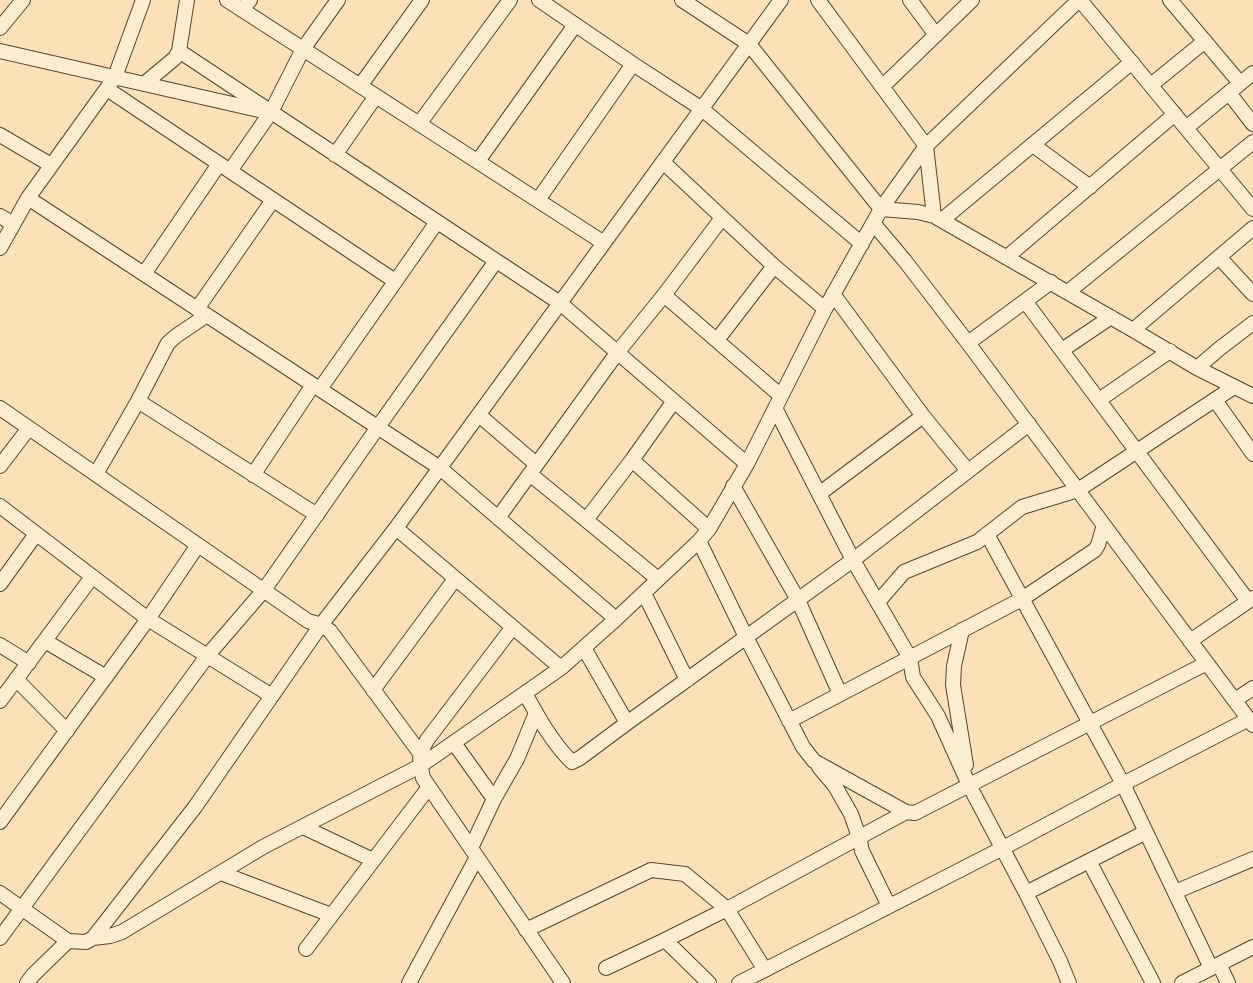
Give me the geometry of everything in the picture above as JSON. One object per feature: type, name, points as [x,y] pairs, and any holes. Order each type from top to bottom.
[{"type":"street","points":[[0,28],[23,0]]},
{"type":"street","points":[[0,248],[28,198],[115,77],[143,0]]},
{"type":"street","points":[[144,84],[175,58],[180,51],[187,0]]},
{"type":"street","points":[[227,0],[246,5],[303,49],[604,243]]},
{"type":"street","points":[[144,274],[225,167],[271,112],[303,49],[338,0]]},
{"type":"street","points":[[360,86],[422,0]]},
{"type":"street","points":[[419,124],[510,0]]},
{"type":"street","points":[[539,0],[702,109],[862,244]]},
{"type":"street","points":[[0,893],[68,941],[86,942],[93,938],[195,807],[321,625],[396,528],[781,0]]},
{"type":"street","points":[[818,0],[926,146],[938,218]]},
{"type":"street","points":[[910,0],[936,35]]},
{"type":"street","points":[[883,86],[972,0]]},
{"type":"street","points":[[93,938],[110,936],[122,932],[263,847],[303,827],[454,742],[561,668],[699,541],[709,529],[747,464],[825,309],[881,209],[926,146],[1080,0],[1253,209]]},
{"type":"street","points":[[1170,0],[1240,83]]},
{"type":"street","points":[[686,1],[749,44],[881,209],[918,212],[938,218],[1134,330],[1197,368],[1253,396]]},
{"type":"street","points":[[478,161],[575,25]]},
{"type":"street","points":[[1151,85],[1205,41]]},
{"type":"street","points":[[180,51],[560,303],[747,464]]},
{"type":"street","points":[[2,56],[115,77],[271,112]]},
{"type":"street","points":[[938,218],[1033,145],[1132,62]]},
{"type":"street","points":[[538,200],[634,64]]},
{"type":"street","points":[[1186,128],[1253,73]]},
{"type":"street","points":[[106,88],[395,281]]},
{"type":"street","points":[[1229,93],[1253,124]]},
{"type":"street","points":[[335,155],[376,96]]},
{"type":"street","points":[[1007,257],[1175,114]]},
{"type":"street","points":[[0,135],[52,165]]},
{"type":"street","points":[[1068,292],[1253,142]]},
{"type":"street","points":[[1033,145],[1090,187]]},
{"type":"street","points":[[663,162],[774,266],[825,309]]},
{"type":"street","points":[[28,198],[440,468],[616,619]]},
{"type":"street","points":[[96,474],[138,401],[168,343],[202,312],[273,200]]},
{"type":"street","points":[[0,216],[14,224]]},
{"type":"street","points":[[498,518],[617,353],[664,295],[722,218]]},
{"type":"street","points":[[253,475],[437,222]]},
{"type":"street","points":[[739,983],[1003,848],[1123,784],[1251,722],[968,343],[905,261],[873,223]]},
{"type":"street","points":[[1134,330],[1253,228]]},
{"type":"street","points":[[1219,257],[1253,294]]},
{"type":"street","points":[[0,938],[208,655],[264,590],[496,261]]},
{"type":"street","points":[[717,340],[774,266]]},
{"type":"street","points":[[968,343],[1051,282]]},
{"type":"street","points":[[833,294],[923,416],[968,471]]},
{"type":"street","points":[[664,295],[717,340],[778,402],[819,494],[853,560],[910,658],[913,677],[938,716],[969,785],[1026,893],[1060,961],[1069,983]]},
{"type":"street","points":[[1025,301],[1250,600],[1190,641]]},
{"type":"street","points":[[1062,350],[1111,317]]},
{"type":"street","points":[[1197,368],[1253,323]]},
{"type":"street","points":[[1099,400],[1170,351]]},
{"type":"street","points":[[878,602],[904,572],[977,542],[1022,507],[1078,490],[1234,387]]},
{"type":"street","points":[[1215,400],[1253,454]]},
{"type":"street","points":[[138,401],[317,515]]},
{"type":"street","points":[[586,520],[632,460],[674,401]]},
{"type":"street","points":[[0,408],[308,621],[321,625],[330,631],[373,690],[420,760],[423,778],[563,983]]},
{"type":"street","points":[[479,414],[586,520],[658,579]]},
{"type":"street","points":[[819,494],[923,416]]},
{"type":"street","points":[[525,694],[564,754],[572,762],[580,758],[853,560],[1029,424]]},
{"type":"street","points":[[0,466],[29,428]]},
{"type":"street","points":[[632,460],[709,529]]},
{"type":"street","points":[[733,486],[798,600],[840,694]]},
{"type":"street","points":[[0,506],[148,619],[272,696]]},
{"type":"street","points":[[789,721],[1022,600],[1095,550],[1104,525]]},
{"type":"street","points":[[396,528],[512,628],[561,668]]},
{"type":"street","points":[[0,584],[36,534]]},
{"type":"street","points":[[986,534],[1123,784],[1176,892],[1215,966],[1228,983]]},
{"type":"street","points":[[699,541],[746,637],[803,747],[834,786],[851,814],[862,851],[889,906]]},
{"type":"street","points":[[0,822],[148,619],[198,546]]},
{"type":"street","points":[[0,701],[92,577]]},
{"type":"street","points":[[373,690],[455,579]]},
{"type":"street","points":[[644,592],[687,680]]},
{"type":"street","points":[[420,760],[427,740],[512,628]]},
{"type":"street","points":[[962,630],[954,666],[953,685],[969,785]]},
{"type":"street","points":[[45,641],[106,677]]},
{"type":"street","points":[[0,645],[29,663]]},
{"type":"street","points":[[584,648],[628,723]]},
{"type":"street","points":[[814,760],[906,812],[915,813],[1207,663]]},
{"type":"street","points":[[16,679],[67,731]]},
{"type":"street","points":[[1235,700],[1253,688]]},
{"type":"street","points":[[410,983],[474,852],[494,799],[517,759],[536,713]]},
{"type":"street","points":[[454,742],[494,799]]},
{"type":"street","points":[[306,949],[429,787]]},
{"type":"street","points":[[606,968],[727,909],[906,812]]},
{"type":"street","points":[[303,827],[373,860]]},
{"type":"street","points":[[1026,893],[1146,832]]},
{"type":"street","points":[[1176,892],[1253,859]]},
{"type":"street","points":[[1089,861],[1153,983]]},
{"type":"street","points":[[526,930],[651,870],[685,874],[727,909],[765,970]]},
{"type":"street","points":[[221,873],[331,915]]},
{"type":"street","points":[[665,940],[709,983]]},
{"type":"street","points":[[27,983],[33,975],[68,941]]},
{"type":"street","points":[[1182,983],[1253,947]]}]
